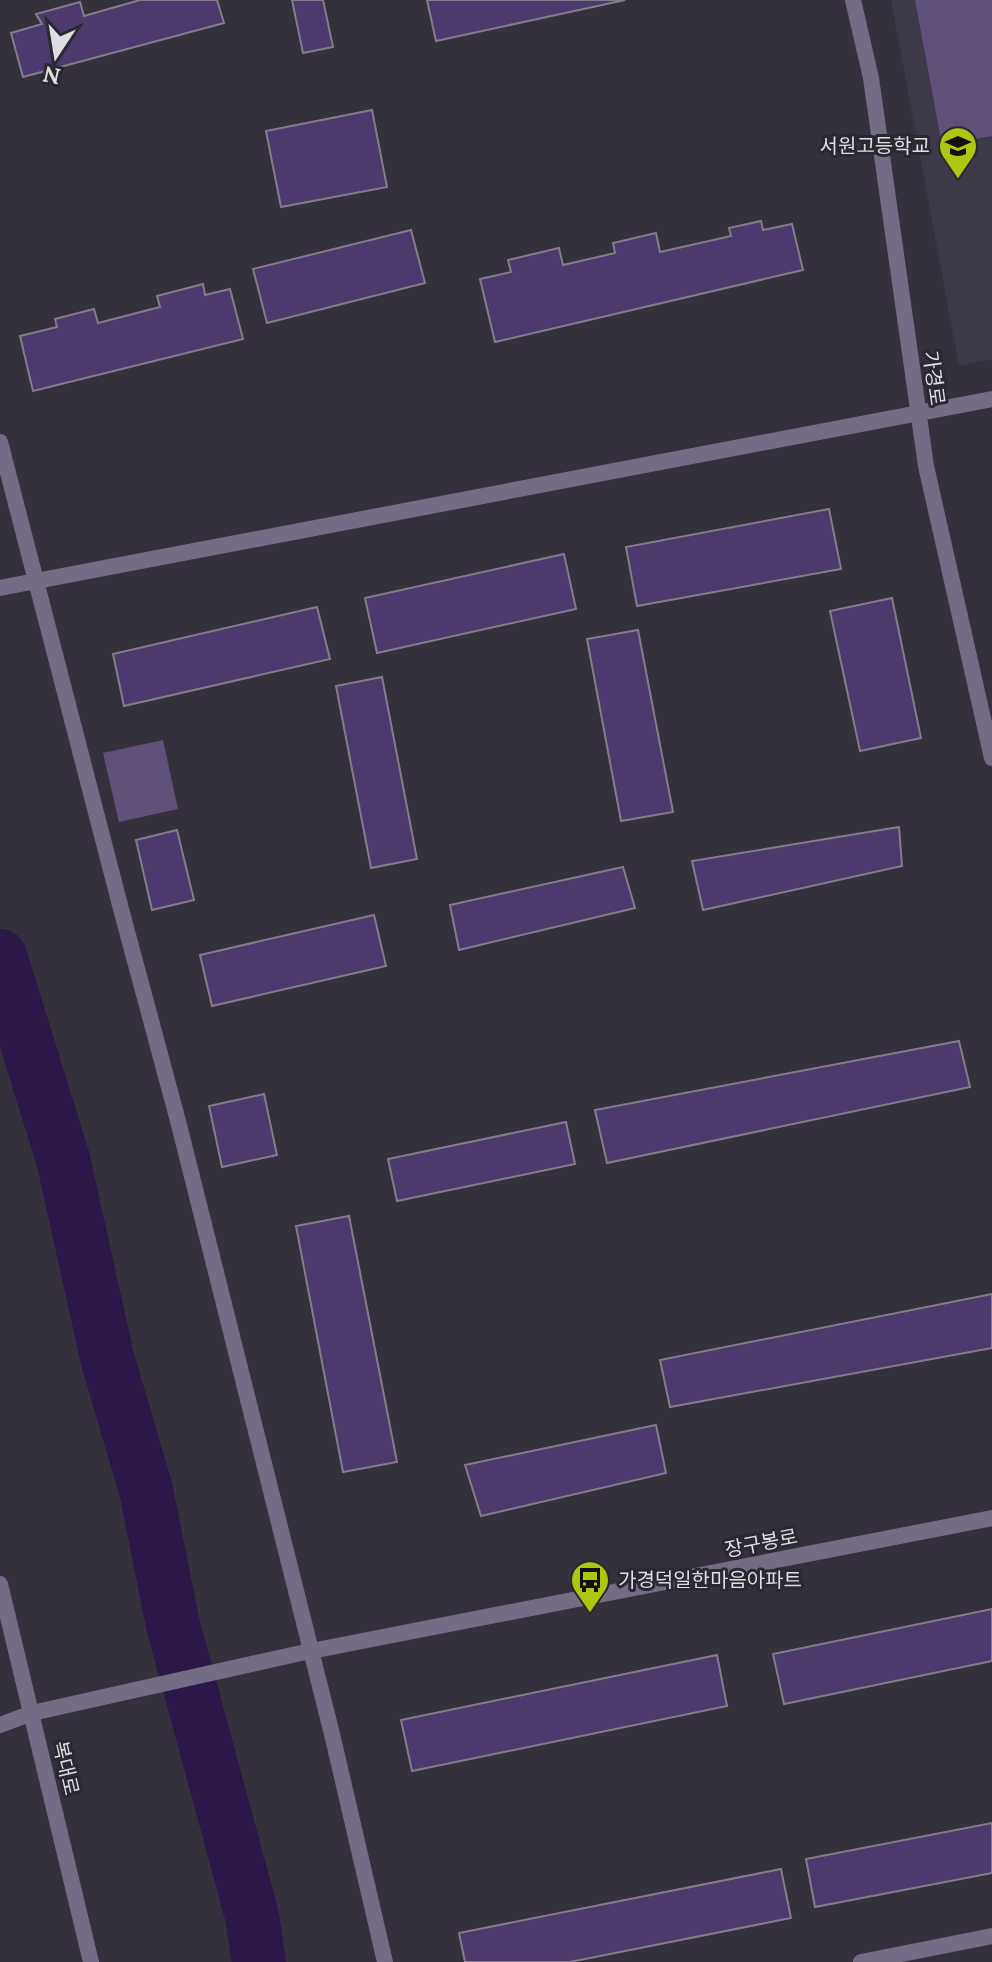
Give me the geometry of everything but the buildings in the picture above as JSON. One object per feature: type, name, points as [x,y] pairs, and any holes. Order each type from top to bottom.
[{"type":"street","name":"가경로","points":[[853,0],[871,78],[926,466],[992,758]]},
{"type":"street","points":[[0,588],[992,399]]},
{"type":"street","points":[[0,442],[178,1121],[306,1652],[385,1962]]},
{"type":"street","name":"장구봉로","points":[[32,1713],[306,1652],[992,1518]]},
{"type":"street","name":"복대로","points":[[0,1584],[91,1962]]},
{"type":"street","points":[[0,1725],[32,1713]]},
{"type":"street","points":[[861,1962],[992,1936]]},
{"type":"shaded area","name":"서원고등학교","points":[[891,0],[992,0],[992,359],[959,366]]},
{"type":"shaded area","points":[[915,0],[992,0],[992,136],[942,145]]},
{"type":"shaded area","points":[[163,740],[178,809],[119,822],[103,753]]},
{"type":"waterway","points":[[0,956],[63,1159],[108,1361],[146,1490],[173,1625],[252,1916],[259,1962]]},
{"type":"place","name":"서원고등학교","points":[[958,180]]},
{"type":"place","name":"가경덕일한마음아파트","points":[[590,1614]]}]
